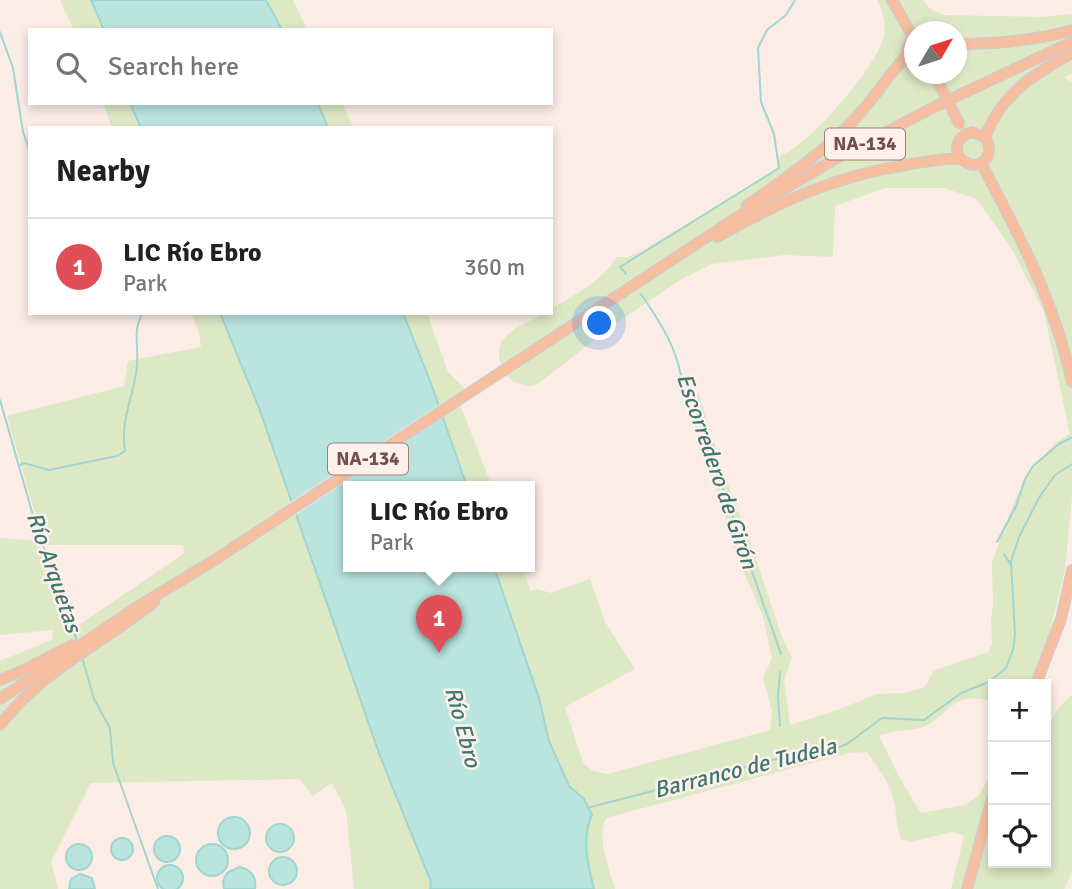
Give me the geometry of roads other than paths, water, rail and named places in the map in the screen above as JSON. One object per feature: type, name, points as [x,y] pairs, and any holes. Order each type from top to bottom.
[{"type":"main road","points":[[892,0],[904,21]]},
{"type":"main road","points":[[967,44],[1001,43],[1053,36],[1072,30]]},
{"type":"main road","name":"NA-134","points":[[0,699],[136,607],[213,561],[742,214],[835,159],[936,106],[1072,42]]},
{"type":"main road","points":[[985,137],[996,111],[1004,101],[1029,80],[1072,53]]},
{"type":"main road","points":[[618,296],[663,260],[772,188],[816,155],[855,119],[904,58]]},
{"type":"main road","points":[[667,264],[782,202],[814,188],[889,168],[960,159],[973,165],[981,163],[989,150],[985,137],[963,129],[938,84]]},
{"type":"main road","points":[[960,159],[957,145],[963,129]]},
{"type":"main road","points":[[981,163],[1037,271],[1054,316],[1072,382]]},
{"type":"main road","points":[[1038,679],[1061,619],[1072,570]]},
{"type":"main road","points":[[0,725],[40,682],[135,618],[175,584]]},
{"type":"main road","points":[[0,680],[47,659],[136,607]]},
{"type":"main road","points":[[967,889],[990,805]]},
{"type":"water","points":[[91,0],[266,0],[281,28],[103,28]]},
{"type":"water","points":[[131,105],[319,105],[327,126],[140,126]]},
{"type":"water","name":"Río Ebro","points":[[221,315],[404,315],[465,481],[343,481],[343,572],[496,572],[539,698],[549,741],[569,786],[584,799],[592,815],[586,842],[594,889],[430,889],[431,882],[380,756],[259,408]]},
{"type":"water","points":[[234,817],[246,821],[250,833],[246,845],[234,849],[222,845],[218,833],[222,821]]},
{"type":"water","points":[[280,824],[290,828],[294,838],[290,848],[280,852],[270,848],[266,838],[270,828]]},
{"type":"water","points":[[167,836],[176,840],[180,849],[176,858],[167,862],[158,858],[154,849],[158,840]]},
{"type":"water","points":[[122,838],[130,841],[133,849],[130,857],[122,860],[114,857],[111,849],[114,841]]},
{"type":"water","points":[[79,844],[88,848],[92,857],[88,866],[79,870],[70,866],[66,857],[70,848]]},
{"type":"water","points":[[212,844],[224,848],[228,860],[224,872],[212,876],[200,872],[196,860],[200,848]]},
{"type":"water","points":[[283,857],[293,861],[297,871],[293,881],[283,885],[273,881],[269,871],[273,861]]},
{"type":"water","points":[[165,866],[175,866],[182,873],[182,883],[175,890],[165,890],[158,883],[158,873]]},
{"type":"water","points":[[239,867],[252,874],[255,889],[224,889],[223,881],[227,873]]},
{"type":"water","points":[[80,874],[92,878],[95,889],[69,889],[71,879]]},
{"type":"waterway","name":"Escorredero de Girón","points":[[626,274],[620,267],[779,168],[774,134],[761,102],[758,48],[767,30],[786,15],[795,0]]},
{"type":"waterway","points":[[0,32],[13,68],[23,132],[28,146]]},
{"type":"waterway","name":"Escorredero de Girón","points":[[641,294],[670,342],[680,372],[713,446],[722,486],[781,654]]},
{"type":"waterway","points":[[20,465],[24,463],[49,470],[117,456],[125,451],[124,428],[137,366],[137,332],[142,315]]},
{"type":"waterway","name":"Río Arquetas","points":[[0,400],[40,540],[62,583],[77,642]]},
{"type":"waterway","points":[[997,542],[1033,466],[1059,444],[1071,438]]},
{"type":"waterway","name":"Barranco de Tudela","points":[[587,808],[788,756],[823,753],[847,744],[882,718],[924,720],[961,693],[989,682],[1006,668],[1013,650],[1015,635],[1011,561],[1019,537],[1040,496],[1055,475],[1072,464]]},
{"type":"waterway","name":"Barranco de Tudela","points":[[1004,554],[1011,565]]},
{"type":"waterway","name":"Río Arquetas","points":[[82,657],[94,699],[110,728],[113,763],[158,889]]},
{"type":"waterway","name":"Escorredero de Girón","points":[[780,672],[780,726]]},
{"type":"place","name":"LIC Río Ebro","points":[[439,653]]}]
